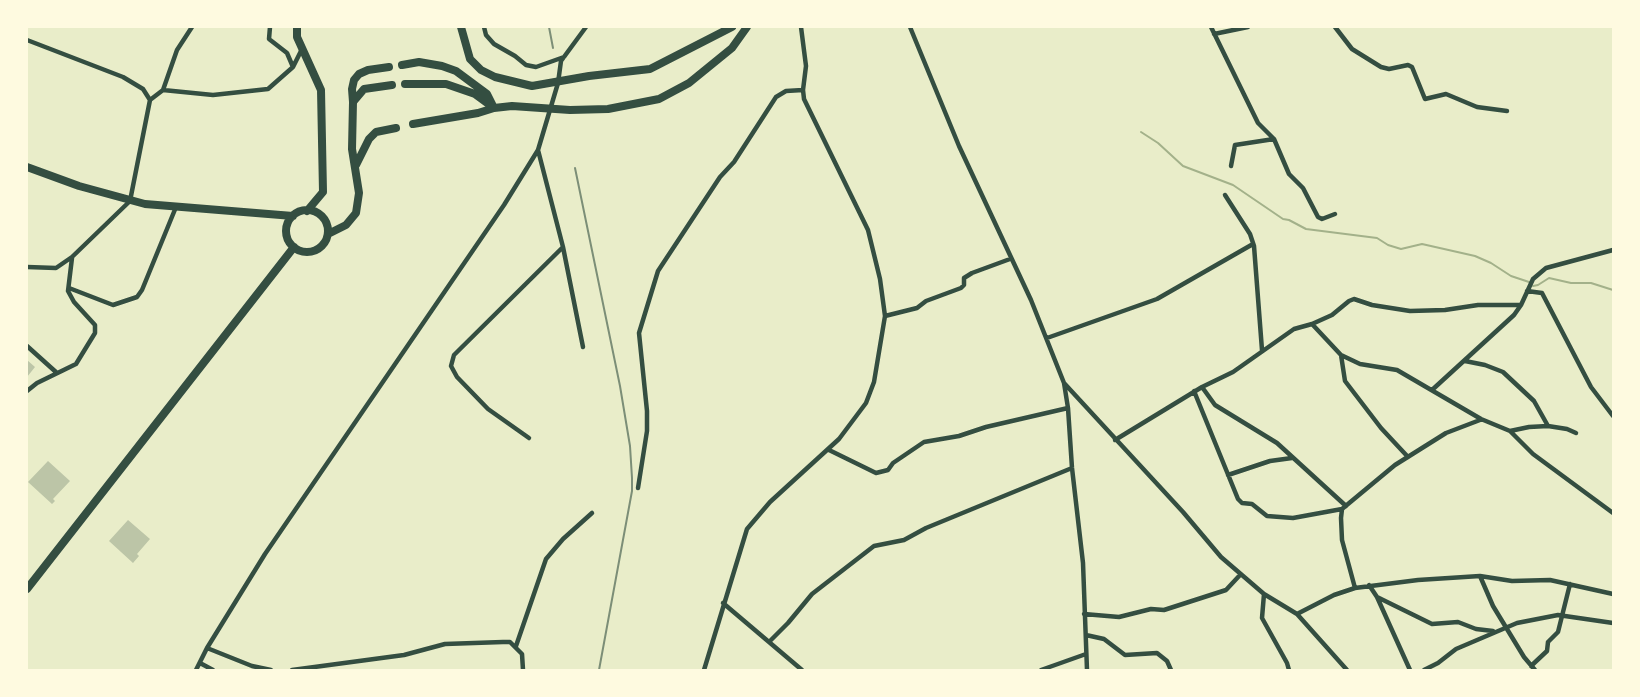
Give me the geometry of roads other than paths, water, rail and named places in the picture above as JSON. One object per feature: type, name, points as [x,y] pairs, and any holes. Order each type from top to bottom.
[{"type":"highway","points":[[27,167],[130,201],[293,216],[307,211],[322,192],[321,90],[297,37],[297,27]]},
{"type":"highway","points":[[460,27],[466,51],[470,59],[481,70],[495,77],[532,86],[650,69],[732,27]]},
{"type":"highway","points":[[413,124],[512,106],[550,110],[608,109],[659,99],[689,83],[714,64],[732,48],[747,27]]},
{"type":"highway","points":[[402,65],[419,62],[456,71],[487,94],[494,108]]},
{"type":"highway","points":[[328,234],[346,225],[356,213],[359,193],[352,149],[354,80],[359,74],[368,70],[389,67]]},
{"type":"highway","points":[[405,84],[446,84],[476,94],[494,108]]},
{"type":"highway","points":[[352,102],[364,89],[392,85]]},
{"type":"highway","points":[[356,165],[369,139],[376,132],[396,128]]},
{"type":"highway","points":[[293,216],[286,229],[288,239],[294,247],[302,251],[317,249],[324,243],[328,234],[324,219],[316,213],[307,211]]},
{"type":"highway","points":[[27,589],[294,247]]},
{"type":"street","points":[[27,267],[54,269],[72,257],[130,201],[150,100],[163,90],[177,51],[192,27]]},
{"type":"street","points":[[270,27],[269,39],[288,53],[293,67]]},
{"type":"street","points":[[484,27],[486,35],[494,44],[526,65],[536,67],[564,57]]},
{"type":"street","points":[[704,670],[747,529],[777,496],[829,450],[866,403],[874,382],[885,316],[880,279],[868,230],[806,107],[803,90],[806,66],[801,27]]},
{"type":"street","points":[[910,27],[959,146],[1047,338],[1064,382],[1083,563],[1087,670]]},
{"type":"street","points":[[1211,27],[1258,123],[1274,140],[1289,174],[1303,188],[1317,216],[1323,219],[1335,214]]},
{"type":"street","points":[[1214,34],[1248,27]]},
{"type":"street","points":[[1335,27],[1352,49],[1381,67],[1389,69],[1411,66],[1425,99],[1446,94],[1477,107],[1507,111]]},
{"type":"street","points":[[196,670],[264,554],[504,205],[538,150],[558,83],[560,66],[584,28]]},
{"type":"street","points":[[27,40],[123,77],[143,89],[150,100]]},
{"type":"street","points":[[163,90],[213,95],[260,91],[274,85],[293,67],[302,49]]},
{"type":"street","points":[[638,488],[647,418],[639,333],[658,271],[776,97],[786,91],[803,90]]},
{"type":"street","points":[[1232,166],[1235,145],[1274,140]]},
{"type":"street","points":[[538,150],[563,247],[583,347]]},
{"type":"street","points":[[1224,195],[1250,234],[1253,244],[1262,350]]},
{"type":"street","points":[[69,288],[113,305],[137,297],[142,290],[176,207]]},
{"type":"street","points":[[1047,338],[1157,299],[1253,244]]},
{"type":"street","points":[[529,438],[488,409],[457,377],[452,366],[454,355],[563,247]]},
{"type":"street","points":[[1432,390],[1514,315],[1533,279],[1546,268],[1613,250]]},
{"type":"street","points":[[27,391],[78,362],[96,331],[95,325],[74,302],[69,288],[72,257]]},
{"type":"street","points":[[885,316],[917,308],[926,301],[962,288],[964,278],[1010,258]]},
{"type":"street","points":[[1527,291],[1542,294],[1591,387],[1613,416]]},
{"type":"street","points":[[1114,440],[1194,391],[1231,374],[1294,329],[1332,315],[1352,299],[1372,305],[1410,311],[1445,310],[1478,305],[1521,305]]},
{"type":"street","points":[[1312,324],[1341,355],[1360,364],[1397,370],[1481,420],[1510,431],[1533,454],[1613,513]]},
{"type":"street","points":[[27,346],[57,373]]},
{"type":"street","points":[[1341,355],[1345,381],[1381,428],[1408,457]]},
{"type":"street","points":[[1465,360],[1503,372],[1534,401],[1548,426]]},
{"type":"street","points":[[1064,382],[1114,440],[1183,512],[1212,548],[1239,575],[1264,594],[1297,614],[1347,670]]},
{"type":"street","points":[[1202,387],[1215,405],[1260,432],[1292,458],[1344,507]]},
{"type":"street","points":[[1194,391],[1238,499],[1245,504],[1252,504],[1267,516],[1299,518],[1344,507],[1395,465],[1446,433],[1481,420]]},
{"type":"street","points":[[829,450],[876,473],[888,470],[924,441],[959,436],[995,424],[1068,408]]},
{"type":"street","points":[[1510,431],[1548,426],[1567,429],[1576,434]]},
{"type":"street","points":[[1228,475],[1270,461],[1292,458]]},
{"type":"street","points":[[769,642],[812,594],[874,546],[904,540],[926,528],[1072,468]]},
{"type":"street","points":[[1344,507],[1341,518],[1342,540],[1355,588]]},
{"type":"street","points":[[516,646],[546,560],[563,539],[592,513]]},
{"type":"street","points":[[1084,614],[1119,617],[1151,609],[1164,610],[1226,590],[1239,575]]},
{"type":"street","points":[[1297,614],[1335,595],[1369,585],[1480,576],[1512,581],[1550,580],[1613,594]]},
{"type":"street","points":[[1480,576],[1491,603],[1533,668],[1547,651],[1548,642],[1558,632],[1570,584]]},
{"type":"street","points":[[1369,585],[1377,597],[1410,670]]},
{"type":"street","points":[[1264,594],[1262,618],[1287,663],[1288,670]]},
{"type":"street","points":[[1377,597],[1432,624],[1458,622],[1476,629],[1494,631]]},
{"type":"street","points":[[723,603],[802,670]]},
{"type":"street","points":[[1424,670],[1442,661],[1454,650],[1506,627],[1555,615],[1613,623]]},
{"type":"street","points":[[1086,634],[1104,639],[1125,655],[1157,653],[1167,661],[1171,670]]},
{"type":"street","points":[[292,670],[404,655],[445,644],[510,642],[522,654],[523,670]]},
{"type":"street","points":[[207,648],[252,666],[271,670]]},
{"type":"street","points":[[1041,670],[1086,654]]},
{"type":"street","points":[[200,663],[213,670]]},
{"type":"street","points":[[331,664],[331,670]]},
{"type":"waterway","points":[[1141,132],[1158,143],[1183,166],[1233,185],[1283,219],[1306,229],[1377,238],[1401,249],[1422,244],[1475,256],[1511,276],[1529,282]]},
{"type":"waterway","points":[[1533,286],[1549,278],[1571,283],[1591,283],[1613,290]]},
{"type":"railway","points":[[549,27],[553,48]]},
{"type":"railway","points":[[575,168],[620,386],[630,446],[632,478],[632,491],[599,670]]}]
